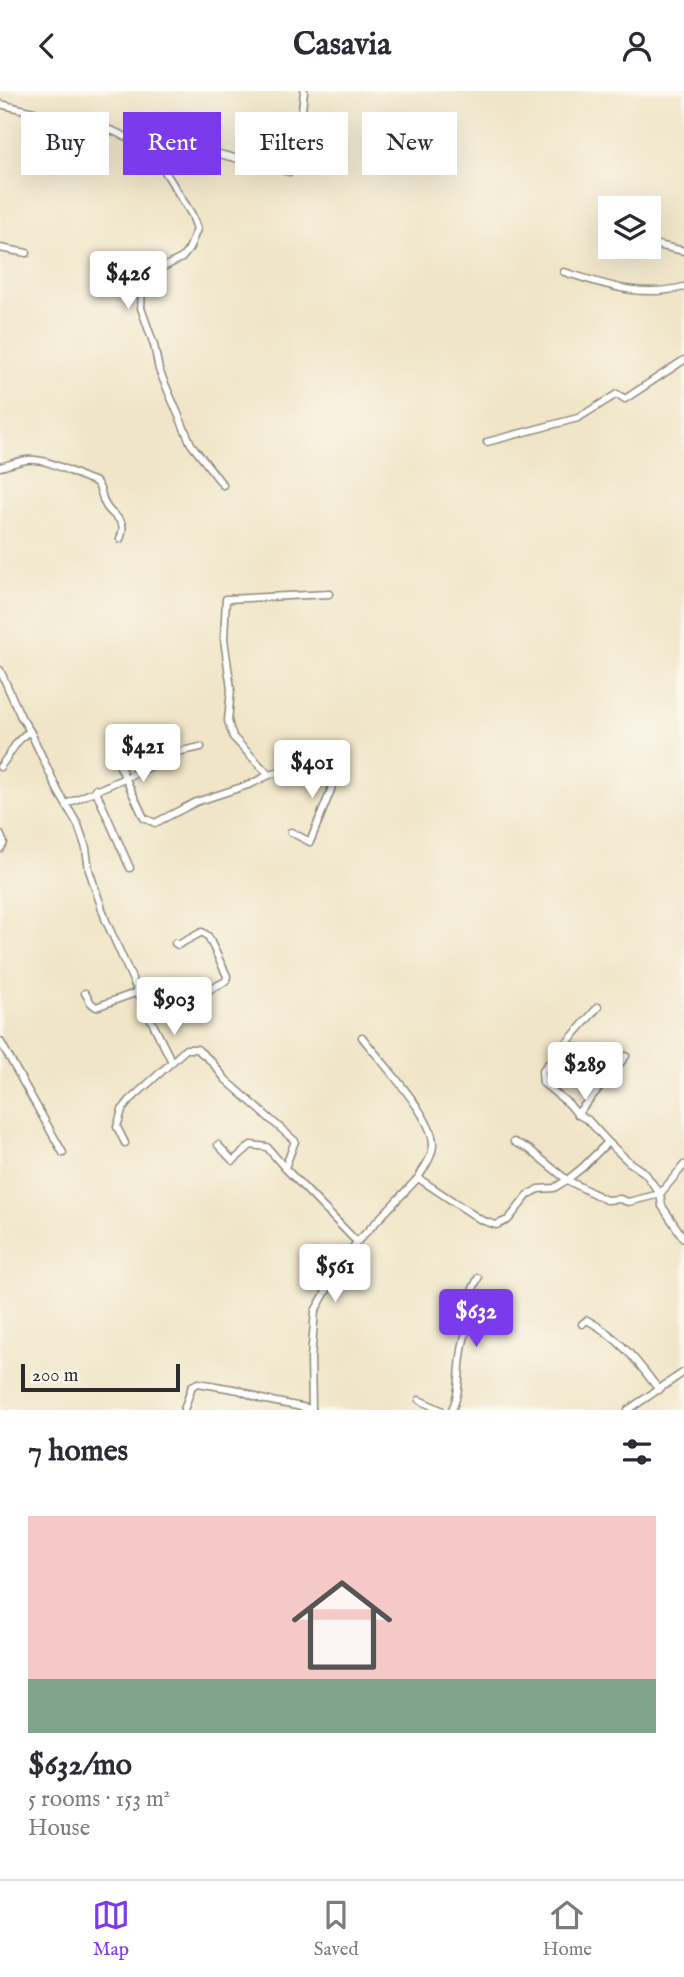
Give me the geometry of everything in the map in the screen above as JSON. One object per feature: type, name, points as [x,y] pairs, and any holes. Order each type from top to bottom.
[{"type":"street","points":[[221,154],[289,171],[296,169],[304,91]]},
{"type":"street","points":[[0,104],[123,136]]},
{"type":"street","points":[[166,175],[196,223],[196,235],[182,258],[151,274],[140,297],[141,308],[154,345],[159,370],[191,444],[200,459],[223,485]]},
{"type":"street","points":[[661,246],[684,251]]},
{"type":"street","points":[[0,248],[27,253]]},
{"type":"street","points":[[564,272],[622,290],[663,292],[684,287]]},
{"type":"street","points":[[486,442],[582,417],[617,394],[625,399],[684,360]]},
{"type":"street","points":[[0,467],[34,460],[96,482],[100,486],[106,507],[121,519],[123,531],[120,539]]},
{"type":"street","points":[[269,775],[233,737],[228,721],[231,689],[224,639],[226,599],[329,594]]},
{"type":"street","points":[[0,671],[78,825],[106,921],[172,1062]]},
{"type":"street","points":[[0,767],[13,751],[19,738],[30,731]]},
{"type":"street","points":[[153,741],[117,760],[144,817],[155,823],[196,802],[251,784],[269,775],[298,767],[334,773]]},
{"type":"street","points":[[66,804],[177,752],[201,747]]},
{"type":"street","points":[[291,832],[310,842],[331,790],[334,770],[344,769]]},
{"type":"street","points":[[95,789],[130,868]]},
{"type":"street","points":[[0,834],[4,843],[0,849]]},
{"type":"street","points":[[175,943],[178,945],[202,932],[208,936],[227,976],[226,981],[201,994]]},
{"type":"street","points":[[86,993],[96,1007],[138,992]]},
{"type":"street","points":[[598,1007],[542,1071],[543,1083],[577,1114],[588,1120],[629,1163],[645,1173],[660,1194],[662,1206],[684,1239]]},
{"type":"street","points":[[184,1410],[192,1386],[198,1383],[239,1390],[312,1410],[310,1358],[315,1311],[344,1260],[357,1242],[418,1178],[433,1147],[432,1132],[416,1106],[362,1037]]},
{"type":"street","points":[[0,1041],[63,1153]]},
{"type":"street","points":[[125,1143],[117,1127],[122,1110],[186,1049],[191,1048],[197,1049],[211,1061],[226,1080],[295,1141],[285,1168]]},
{"type":"street","points":[[577,1114],[626,1056]]},
{"type":"street","points":[[514,1142],[529,1149],[567,1179],[606,1200],[620,1199],[628,1202],[660,1194],[684,1165]]},
{"type":"street","points":[[418,1178],[481,1220],[496,1225],[508,1220],[528,1195],[538,1189],[554,1188],[567,1179],[608,1142]]},
{"type":"street","points":[[218,1145],[233,1161],[251,1145],[267,1147],[357,1242]]},
{"type":"street","points":[[452,1410],[460,1392],[461,1350],[470,1318],[466,1313],[478,1278]]},
{"type":"street","points":[[582,1324],[587,1320],[614,1337],[629,1351],[659,1390]]},
{"type":"street","points":[[628,1410],[684,1373]]},
{"type":"street","points":[[419,1400],[441,1410]]}]
